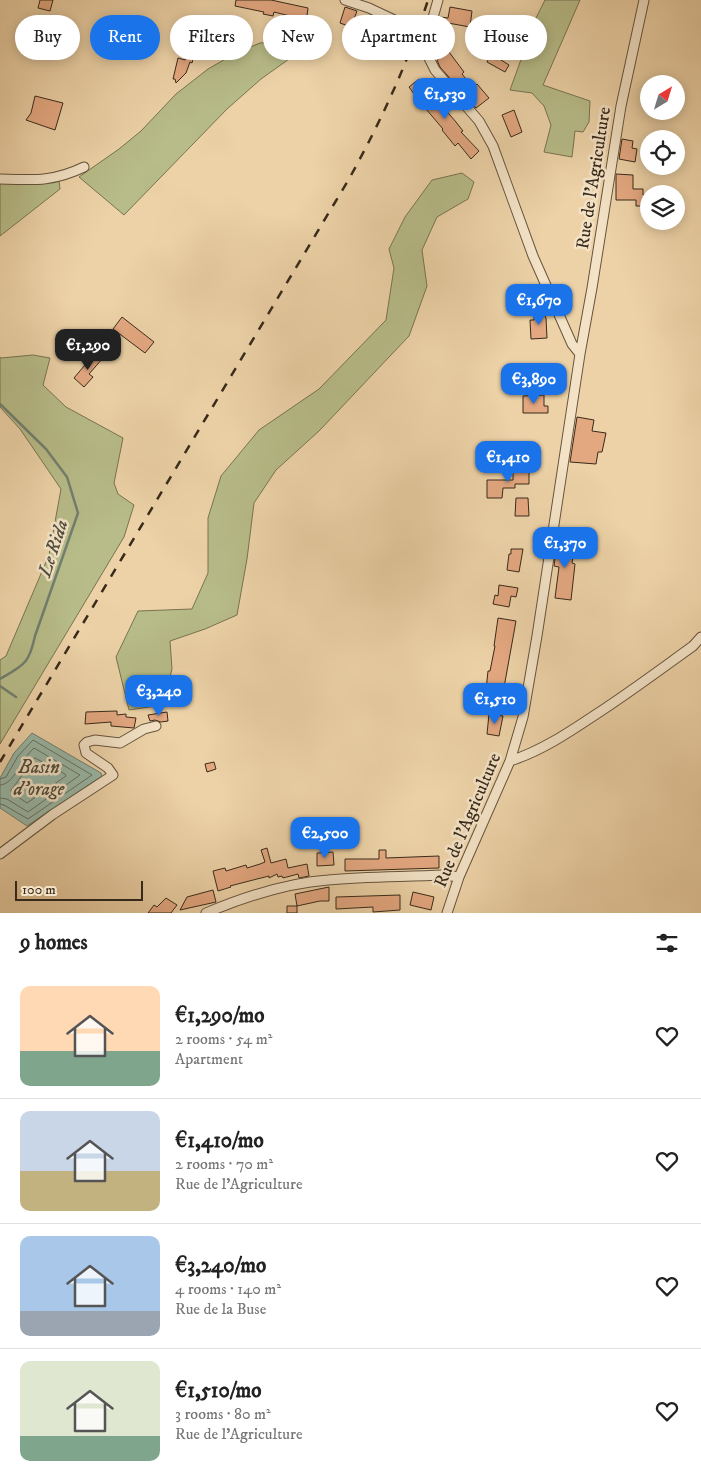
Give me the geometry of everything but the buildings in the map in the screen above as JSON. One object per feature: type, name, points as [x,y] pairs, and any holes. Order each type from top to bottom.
[{"type":"street","points":[[345,0],[384,15]]},
{"type":"street","points":[[438,0],[428,35],[427,54],[435,70],[479,121],[493,146],[533,256],[572,344],[580,354]]},
{"type":"street","name":"Rue de l'Agriculture","points":[[447,913],[459,877],[510,761],[523,717],[621,106],[644,0]]},
{"type":"street","points":[[0,179],[44,180],[60,177],[84,167]]},
{"type":"street","points":[[510,761],[533,753],[570,732],[638,686],[693,646],[701,637]]},
{"type":"street","points":[[0,854],[52,815],[113,775],[108,768],[86,753],[84,745],[87,742],[95,740],[120,743],[144,729],[156,726]]},
{"type":"street","points":[[206,913],[239,900],[306,883],[329,880],[443,875],[459,877]]},
{"type":"green space","points":[[545,0],[580,0],[543,85],[590,101],[589,122],[583,132],[575,131],[572,157],[544,152],[551,125],[544,106],[532,93],[510,90],[521,60],[547,60],[547,15],[538,15]]},
{"type":"green space","points":[[263,43],[263,60],[288,60],[261,79],[227,109],[124,215],[79,177],[141,131],[176,94],[208,69],[224,60],[253,60],[253,46]]},
{"type":"green space","points":[[462,173],[474,182],[468,199],[437,217],[422,250],[427,286],[409,336],[319,431],[276,470],[254,503],[237,615],[170,641],[172,669],[163,705],[129,710],[116,657],[138,611],[192,609],[208,573],[208,518],[221,476],[259,430],[319,389],[386,320],[394,268],[389,249],[405,217],[432,180]]},
{"type":"green space","points":[[59,181],[60,189],[0,236],[0,183],[26,184]]},
{"type":"green space","points":[[33,355],[50,358],[43,385],[66,407],[123,438],[114,483],[118,494],[134,505],[124,537],[0,744],[0,660],[6,656],[49,555],[61,489],[20,429],[0,407],[0,357]]},
{"type":"water","name":"Basin d'orage","points":[[32,733],[101,773],[102,776],[27,826],[0,808],[0,778],[14,753]]},
{"type":"waterway","name":"Le Rida","points":[[0,404],[46,449],[67,477],[78,513],[28,658],[20,667],[0,679]]},
{"type":"waterway","name":"Le Rida","points":[[0,686],[16,697]]},
{"type":"railway","points":[[0,762],[349,179],[393,91],[412,46],[428,0]]}]
